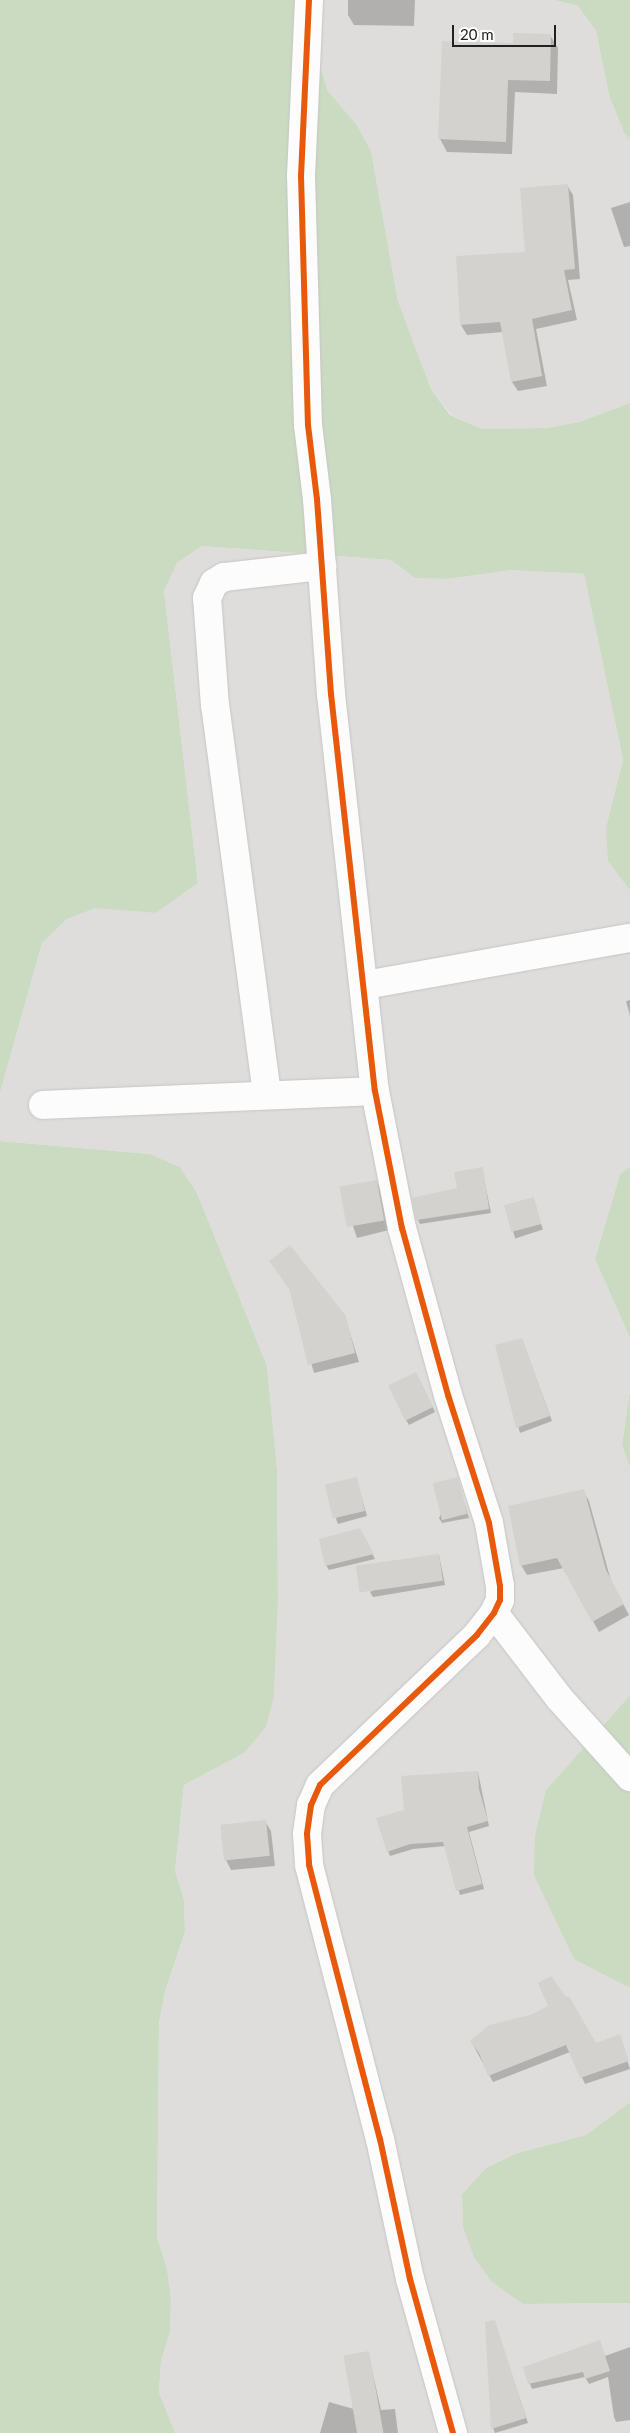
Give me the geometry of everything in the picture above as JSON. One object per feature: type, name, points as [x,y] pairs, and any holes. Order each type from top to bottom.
[{"type":"street","points":[[309,0],[301,176],[308,425],[322,566],[331,694],[365,985],[375,1091],[402,1228],[448,1395],[489,1522],[500,1586],[500,1600],[494,1613],[458,1655],[320,1785],[311,1805],[307,1834],[309,1865],[380,2140],[410,2279],[453,2433]]},
{"type":"street","points":[[267,1094],[215,706],[207,598],[214,583],[224,578],[322,566]]},
{"type":"street","points":[[365,985],[630,938]]},
{"type":"street","points":[[43,1104],[375,1091]]},
{"type":"street","points":[[494,1613],[560,1699],[630,1778]]},
{"type":"shaded area","points":[[316,0],[554,0],[578,6],[596,31],[609,95],[624,133],[630,140],[630,403],[579,422],[546,428],[482,429],[451,415],[431,389],[398,301],[371,151],[356,124],[328,91],[312,42]]},
{"type":"shaded area","points":[[202,546],[391,560],[415,578],[447,579],[511,570],[584,574],[623,760],[606,827],[630,890],[630,1167],[620,1174],[595,1259],[630,1338],[630,1389],[622,1445],[630,1468],[630,1695],[546,1790],[605,1973],[630,1988],[630,2102],[586,2135],[517,2153],[486,2168],[462,2194],[463,2227],[523,2304],[630,2303],[630,2433],[175,2433],[159,2392],[161,2361],[170,2332],[171,2299],[167,2268],[157,2238],[159,2023],[165,1991],[185,1932],[184,1900],[175,1871],[184,1785],[244,1753],[274,1696],[278,1601],[277,1469],[267,1366],[197,1193],[180,1167],[150,1154],[0,1141],[0,1093],[42,943],[67,919],[95,907],[156,913],[198,883],[164,591],[177,563]]},
{"type":"green space","points":[[0,0],[316,0],[312,42],[328,91],[356,124],[371,151],[398,301],[431,389],[450,415],[482,429],[546,428],[579,422],[630,403],[630,890],[608,861],[606,827],[623,760],[584,574],[511,570],[447,579],[415,578],[391,560],[202,546],[177,563],[164,591],[198,883],[156,913],[95,908],[67,919],[42,943],[0,1093]]},
{"type":"green space","points":[[554,0],[630,0],[630,140],[624,133],[609,95],[596,31],[578,6]]},
{"type":"green space","points":[[0,1141],[150,1154],[180,1167],[197,1193],[267,1366],[277,1469],[278,1601],[274,1696],[266,1727],[244,1753],[184,1785],[175,1871],[184,1900],[185,1932],[165,1991],[159,2023],[157,2238],[167,2268],[171,2299],[170,2332],[161,2361],[159,2392],[175,2433],[0,2433]]},
{"type":"green space","points":[[630,1167],[630,1338],[595,1259],[620,1174]]},
{"type":"green space","points":[[630,1389],[630,1468],[622,1445]]},
{"type":"green space","points":[[630,1695],[630,1988],[574,1959],[534,1875],[535,1836],[546,1790]]},
{"type":"green space","points":[[630,2102],[630,2303],[523,2304],[492,2282],[474,2257],[463,2227],[462,2194],[486,2168],[517,2153],[586,2135]]},
{"type":"building","points":[[513,33],[551,34],[550,81],[508,80],[506,142],[438,139],[442,41],[513,43]]},
{"type":"building","points":[[568,184],[575,269],[564,270],[572,310],[532,319],[542,376],[511,382],[500,322],[460,325],[456,256],[525,252],[520,188]]},
{"type":"building","points":[[483,1167],[489,1209],[416,1220],[412,1198],[457,1188],[454,1172]]},
{"type":"building","points":[[377,1180],[384,1220],[347,1227],[340,1187]]},
{"type":"building","points":[[534,1197],[541,1224],[511,1232],[504,1205]]},
{"type":"building","points":[[290,1245],[346,1316],[355,1353],[308,1365],[289,1288],[269,1261]]},
{"type":"building","points":[[522,1338],[550,1416],[516,1428],[495,1345]]},
{"type":"building","points":[[416,1372],[433,1407],[405,1421],[388,1386]]},
{"type":"building","points":[[357,1477],[365,1511],[333,1519],[325,1484]]},
{"type":"building","points":[[458,1477],[467,1514],[442,1520],[433,1483]]},
{"type":"building","points":[[584,1489],[606,1570],[624,1604],[592,1622],[557,1558],[520,1566],[508,1506]]},
{"type":"building","points":[[360,1528],[374,1554],[325,1566],[319,1539]]},
{"type":"building","points":[[439,1554],[443,1581],[360,1592],[356,1566]]},
{"type":"building","points":[[478,1771],[479,1789],[488,1821],[467,1827],[482,1884],[456,1891],[443,1842],[410,1844],[387,1852],[376,1818],[404,1810],[401,1776]]},
{"type":"building","points":[[266,1820],[270,1856],[224,1861],[220,1825]]},
{"type":"building","points":[[551,1976],[566,1997],[569,1996],[596,2043],[620,2034],[629,2061],[580,2078],[566,2045],[488,2076],[479,2053],[470,2041],[489,2025],[530,2015],[548,2006],[538,1983]]},
{"type":"building","points":[[495,2320],[526,2418],[491,2429],[485,2322]]},
{"type":"building","points":[[600,2340],[610,2371],[585,2379],[583,2372],[528,2384],[523,2367]]},
{"type":"building","points":[[369,2351],[383,2433],[357,2433],[343,2356]]},
{"type":"cycle path","points":[[309,0],[301,176],[308,425],[317,499],[331,694],[375,1091],[402,1228],[448,1395],[489,1523],[500,1586],[500,1600],[494,1613],[477,1635],[320,1785],[311,1805],[307,1834],[309,1865],[380,2139],[410,2279],[453,2433]]}]
